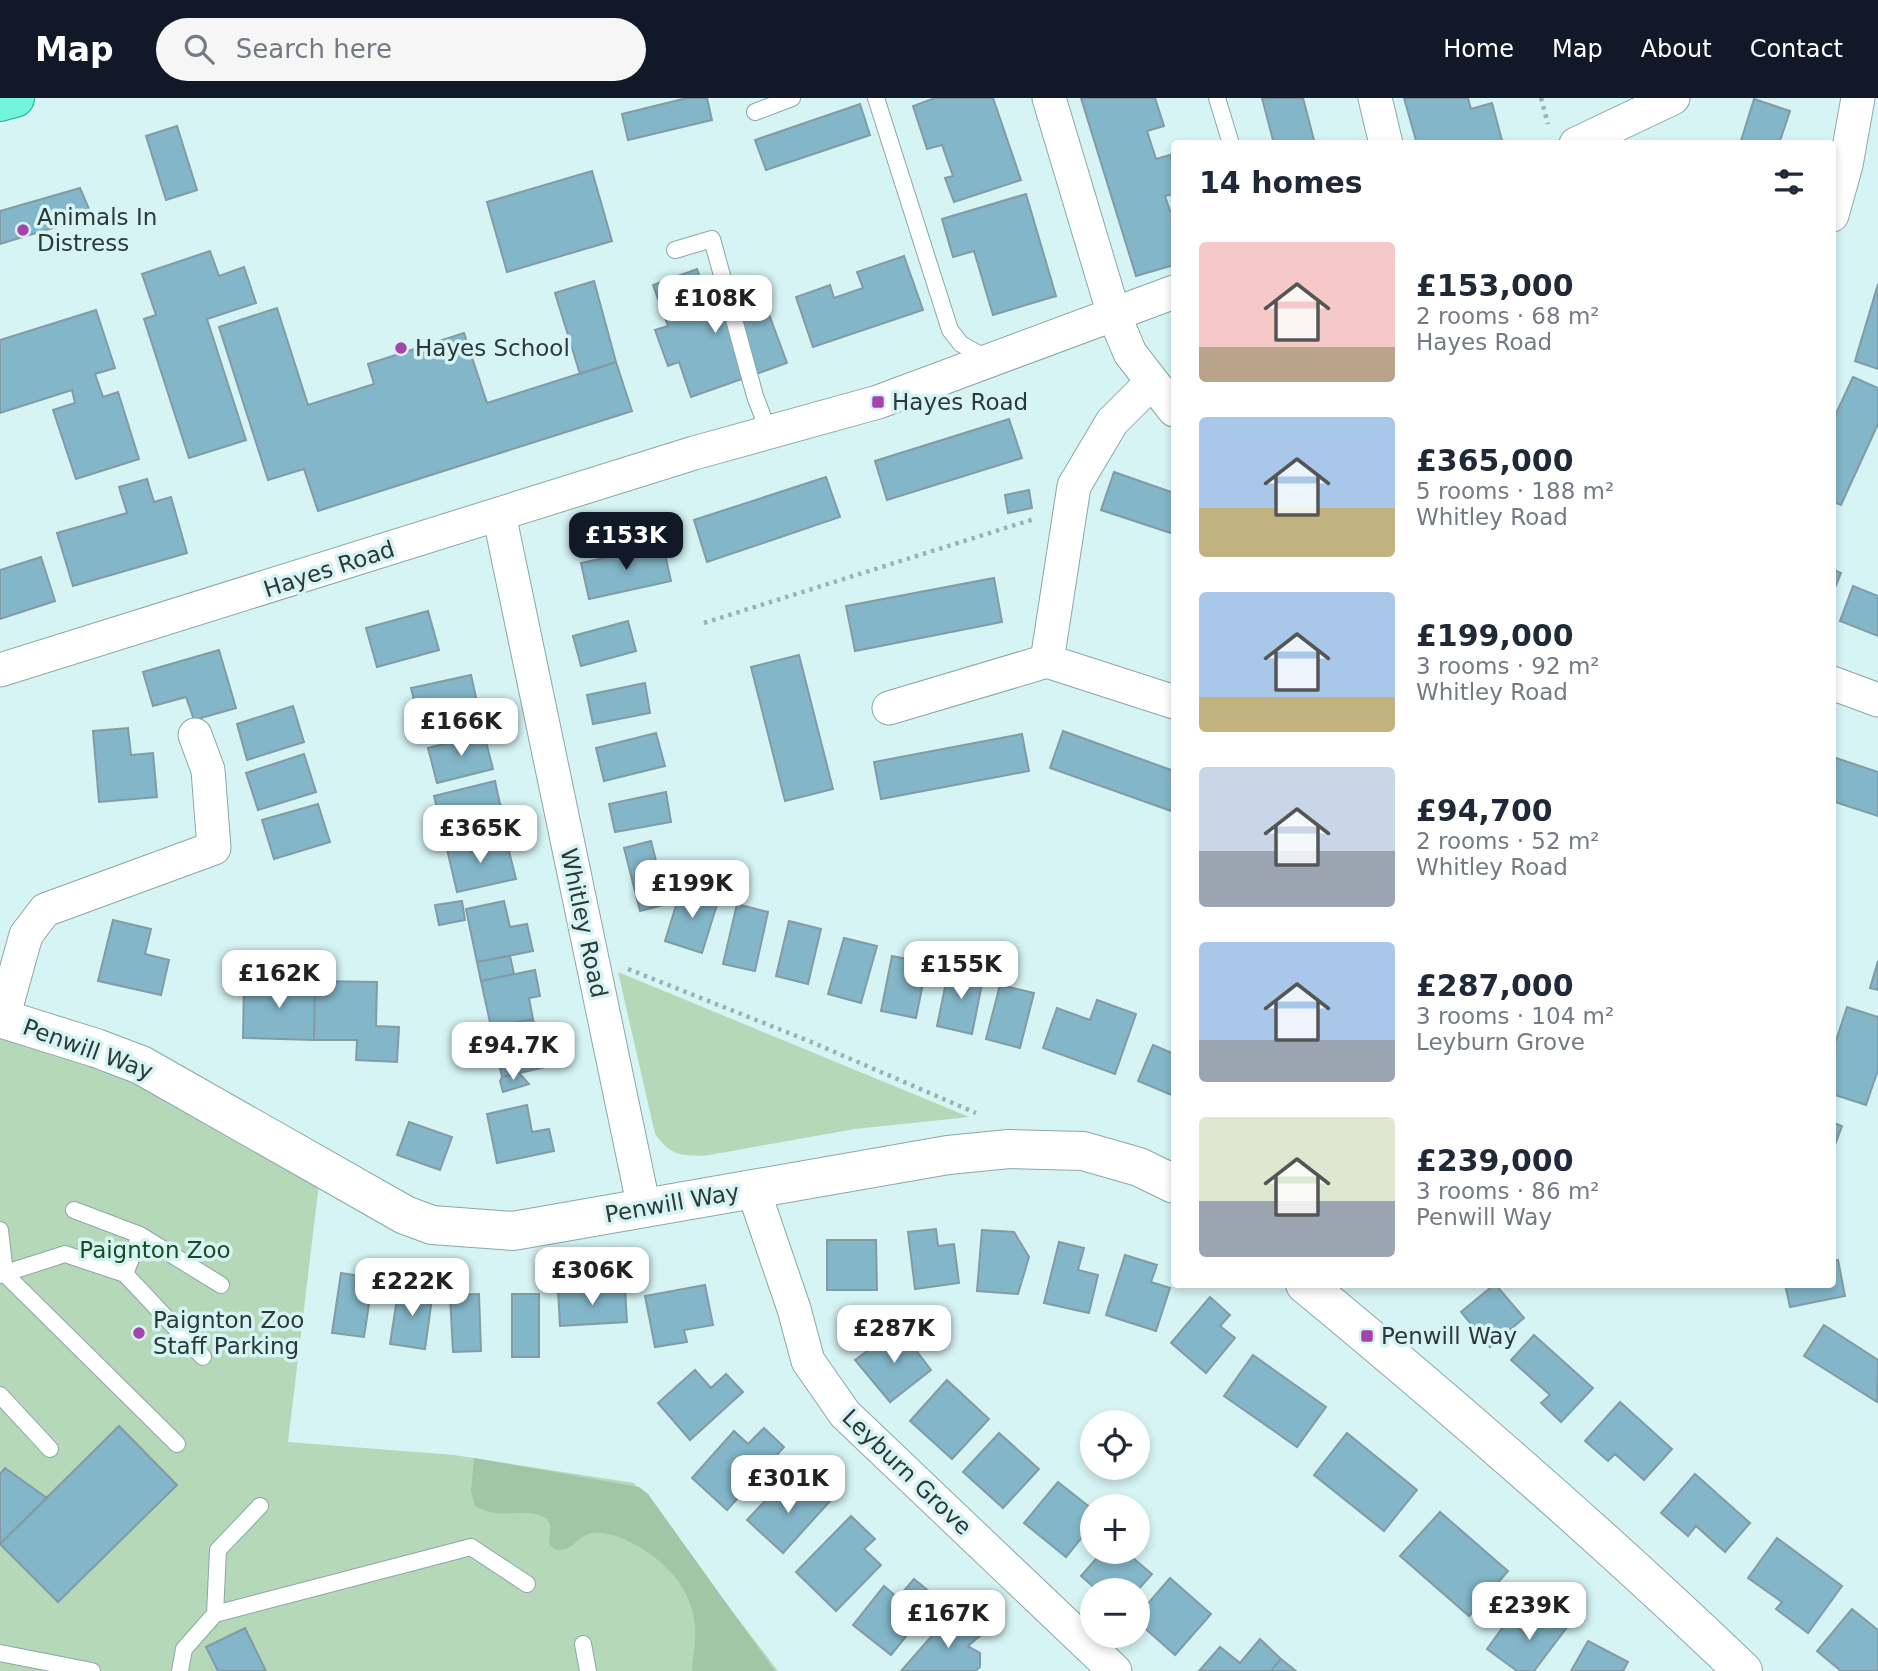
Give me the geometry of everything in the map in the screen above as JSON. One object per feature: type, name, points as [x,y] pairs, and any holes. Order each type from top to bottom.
[{"type":"main road","points":[[0,103],[15,98]]},
{"type":"street","points":[[1049,98],[1114,314],[1129,353],[1171,406]]},
{"type":"street","points":[[1374,98],[1385,140]]},
{"type":"street","points":[[1584,140],[1673,98]]},
{"type":"street","points":[[1836,201],[1846,165],[1858,98]]},
{"type":"street","name":"Hayes Road","points":[[0,670],[694,453],[878,402],[1171,293]]},
{"type":"street","points":[[1047,661],[1074,486],[1112,422],[1152,382]]},
{"type":"street","name":"Whitley Road","points":[[499,514],[644,1208]]},
{"type":"street","points":[[889,708],[1047,661],[1171,701]]},
{"type":"street","points":[[1836,684],[1878,700]]},
{"type":"street","points":[[1,1018],[26,936],[45,910],[214,848],[208,770],[195,735]]},
{"type":"street","name":"Penwill Way","points":[[1,1018],[141,1065],[405,1215],[432,1225],[513,1231],[948,1156],[1009,1149],[1083,1151],[1139,1167],[1171,1183]]},
{"type":"street","name":"Leyburn Grove","points":[[753,1189],[794,1309],[808,1362],[845,1414],[1115,1671]]},
{"type":"street","points":[[1310,1288],[1493,1444],[1743,1671]]},
{"type":"lane","points":[[755,112],[792,98]]},
{"type":"lane","points":[[876,98],[950,330],[961,344],[990,360]]},
{"type":"lane","points":[[1217,98],[1230,140]]},
{"type":"lane","points":[[675,250],[712,239],[755,396],[769,433]]},
{"type":"lane","points":[[74,1210],[140,1235],[221,1285]]},
{"type":"lane","points":[[0,1230],[2,1274],[177,1444]]},
{"type":"lane","points":[[125,1274],[140,1235]]},
{"type":"lane","points":[[2,1274],[65,1254],[125,1274],[204,1357]]},
{"type":"lane","points":[[0,1395],[50,1449]]},
{"type":"lane","points":[[215,1614],[218,1550],[260,1506]]},
{"type":"lane","points":[[180,1671],[184,1649],[215,1614],[471,1547],[527,1584]]},
{"type":"lane","points":[[583,1644],[588,1671]]},
{"type":"lane","points":[[0,1653],[92,1671]]},
{"type":"path","points":[[704,623],[1071,507]]},
{"type":"path","points":[[594,967],[616,964],[809,1041],[986,1118],[995,1151]]},
{"type":"green space","points":[[618,972],[969,1117],[855,1129],[703,1156],[670,1150],[655,1134]]},
{"type":"green space","name":"Paignton Zoo","points":[[0,1018],[321,1167],[288,1442],[454,1455],[634,1483],[778,1671],[0,1671]]},
{"type":"green space","points":[[474,1458],[639,1487],[648,1494],[775,1671],[692,1671],[695,1638],[693,1614],[684,1590],[669,1570],[638,1546],[604,1533],[592,1533],[570,1547],[554,1549],[549,1544],[550,1524],[545,1518],[532,1514],[493,1513],[475,1506],[471,1491]]},
{"type":"building","points":[[687,98],[707,98],[712,120],[628,140],[622,114]]},
{"type":"building","points":[[935,98],[993,98],[1021,180],[954,202],[945,178],[953,176],[942,145],[927,149],[913,106]]},
{"type":"building","points":[[1081,98],[1155,98],[1164,126],[1147,131],[1156,159],[1170,155],[1171,158],[1171,195],[1165,196],[1171,211],[1171,266],[1136,276]]},
{"type":"building","points":[[1262,98],[1303,98],[1314,140],[1273,140]]},
{"type":"building","points":[[1404,98],[1468,98],[1471,109],[1492,103],[1502,140],[1416,140]]},
{"type":"building","points":[[1754,99],[1790,111],[1780,140],[1741,140]]},
{"type":"building","points":[[860,104],[870,135],[766,170],[755,140]]},
{"type":"building","points":[[177,126],[197,190],[166,200],[146,136]]},
{"type":"building","points":[[592,171],[612,241],[507,272],[487,202]]},
{"type":"building","name":"Animals In Distress","points":[[80,188],[92,216],[0,244],[0,211]]},
{"type":"building","points":[[1026,194],[1056,296],[993,315],[974,251],[953,257],[942,219]]},
{"type":"building","points":[[210,251],[219,276],[244,267],[256,303],[207,319],[246,440],[189,458],[144,319],[156,315],[142,274]]},
{"type":"building","points":[[904,256],[923,310],[813,347],[796,297],[830,285],[834,298],[863,288],[857,272]]},
{"type":"building","points":[[697,269],[707,297],[720,293],[724,307],[761,293],[787,363],[691,397],[679,362],[668,366],[655,330],[668,326],[653,285]]},
{"type":"building","points":[[594,281],[616,362],[580,374],[555,293]]},
{"type":"building","points":[[1878,284],[1878,369],[1855,361]]},
{"type":"building","points":[[277,308],[308,405],[374,384],[368,364],[464,333],[487,403],[616,362],[632,411],[318,511],[304,469],[268,480],[219,327]]},
{"type":"building","points":[[96,310],[115,368],[95,374],[103,397],[118,392],[139,459],[76,479],[53,410],[75,403],[72,390],[0,413],[0,340]]},
{"type":"building","points":[[1853,377],[1878,388],[1878,424],[1841,505],[1836,503],[1836,413]]},
{"type":"building","points":[[1009,419],[1022,458],[887,500],[875,461]]},
{"type":"building","points":[[1114,472],[1171,492],[1171,533],[1101,510]]},
{"type":"building","points":[[826,477],[840,517],[707,562],[694,520]]},
{"type":"building","points":[[147,479],[154,502],[171,497],[187,553],[73,586],[57,533],[127,513],[119,487]]},
{"type":"building","points":[[1029,490],[1032,508],[1008,513],[1005,495]]},
{"type":"building","points":[[663,545],[671,581],[589,599],[581,563]]},
{"type":"building","points":[[41,557],[55,601],[0,619],[0,570]]},
{"type":"building","points":[[1836,571],[1841,573],[1836,585]]},
{"type":"building","points":[[994,578],[1002,622],[855,651],[846,606]]},
{"type":"building","points":[[1853,586],[1878,596],[1878,636],[1840,621]]},
{"type":"building","points":[[428,611],[439,650],[377,667],[366,628]]},
{"type":"building","points":[[628,621],[636,651],[581,666],[573,636]]},
{"type":"building","points":[[219,650],[236,708],[194,720],[186,697],[153,706],[143,672]]},
{"type":"building","points":[[799,655],[833,789],[785,801],[751,667]]},
{"type":"building","points":[[471,675],[479,711],[446,719],[448,727],[422,733],[411,688]]},
{"type":"building","points":[[645,683],[650,713],[593,724],[587,695]]},
{"type":"building","points":[[293,706],[304,742],[247,760],[237,724]]},
{"type":"building","points":[[128,728],[131,755],[153,753],[157,797],[99,802],[93,731]]},
{"type":"building","points":[[1063,731],[1171,770],[1171,811],[1050,768]]},
{"type":"building","points":[[656,733],[665,766],[604,781],[596,748]]},
{"type":"building","points":[[484,734],[493,769],[437,783],[428,748]]},
{"type":"building","points":[[1022,734],[1029,771],[881,799],[874,762]]},
{"type":"building","points":[[304,754],[316,792],[258,810],[246,773]]},
{"type":"building","points":[[1836,758],[1878,772],[1878,816],[1836,802]]},
{"type":"building","points":[[495,781],[503,818],[465,826],[469,839],[446,845],[434,796]]},
{"type":"building","points":[[666,792],[671,822],[615,832],[609,804]]},
{"type":"building","points":[[318,804],[330,842],[274,859],[262,820]]},
{"type":"building","points":[[469,839],[471,852],[507,843],[516,879],[457,892],[446,845]]},
{"type":"building","points":[[651,841],[667,904],[640,911],[624,848]]},
{"type":"building","points":[[682,886],[719,898],[702,953],[665,941]]},
{"type":"building","points":[[462,901],[465,920],[439,925],[435,905]]},
{"type":"building","points":[[504,901],[510,927],[527,924],[533,951],[477,962],[466,909]]},
{"type":"building","points":[[737,904],[768,912],[755,971],[723,964]]},
{"type":"building","points":[[113,920],[151,929],[145,954],[169,960],[161,995],[98,981]]},
{"type":"building","points":[[789,921],[821,929],[808,984],[776,976]]},
{"type":"building","points":[[844,938],[877,946],[861,1003],[828,994]]},
{"type":"building","points":[[510,956],[514,974],[481,981],[477,962]]},
{"type":"building","points":[[892,956],[927,963],[916,1018],[881,1011]]},
{"type":"building","points":[[1878,961],[1878,990],[1870,988]]},
{"type":"building","points":[[949,968],[984,974],[972,1034],[937,1026]]},
{"type":"building","points":[[535,970],[540,996],[529,998],[533,1019],[491,1027],[481,981]]},
{"type":"building","points":[[244,980],[315,981],[314,1040],[243,1038]]},
{"type":"building","points":[[315,981],[377,982],[376,1026],[399,1027],[397,1062],[356,1060],[357,1040],[314,1040]]},
{"type":"building","points":[[1000,985],[1034,993],[1020,1048],[986,1039]]},
{"type":"building","points":[[1097,1000],[1136,1014],[1115,1074],[1043,1048],[1057,1008],[1090,1020]]},
{"type":"building","points":[[1847,1007],[1878,1017],[1878,1070],[1866,1105],[1836,1095],[1836,1041]]},
{"type":"building","points":[[533,1019],[539,1042],[552,1038],[558,1064],[502,1077],[491,1027]]},
{"type":"building","points":[[1153,1045],[1171,1053],[1171,1095],[1138,1081]]},
{"type":"building","points":[[519,1073],[529,1084],[503,1092],[500,1081],[502,1077]]},
{"type":"building","points":[[527,1105],[532,1132],[549,1129],[554,1151],[497,1163],[487,1114]]},
{"type":"building","points":[[409,1122],[452,1137],[440,1170],[397,1155]]},
{"type":"building","points":[[1836,1124],[1842,1126],[1836,1142]]},
{"type":"building","points":[[936,1229],[938,1246],[954,1244],[959,1283],[915,1289],[908,1232]]},
{"type":"building","points":[[982,1230],[1014,1232],[1029,1257],[1018,1294],[977,1291]]},
{"type":"building","points":[[827,1240],[876,1240],[877,1290],[827,1290]]},
{"type":"building","points":[[1059,1242],[1084,1248],[1078,1270],[1098,1275],[1089,1313],[1044,1303]]},
{"type":"building","points":[[1125,1255],[1157,1265],[1151,1282],[1170,1288],[1156,1331],[1106,1315]]},
{"type":"building","points":[[1836,1260],[1845,1296],[1790,1307],[1786,1288],[1836,1288]]},
{"type":"building","points":[[341,1273],[373,1278],[364,1337],[332,1333]]},
{"type":"building","points":[[705,1285],[713,1325],[684,1330],[687,1342],[655,1347],[645,1296]]},
{"type":"building","points":[[399,1286],[433,1291],[425,1349],[390,1344]]},
{"type":"building","points":[[625,1288],[627,1322],[560,1326],[558,1291]]},
{"type":"building","points":[[1490,1288],[1498,1288],[1524,1318],[1490,1347],[1461,1312]]},
{"type":"building","points":[[479,1294],[481,1351],[453,1352],[450,1295]]},
{"type":"building","points":[[512,1294],[539,1294],[539,1357],[512,1357]]},
{"type":"building","points":[[1210,1297],[1230,1315],[1220,1326],[1235,1338],[1206,1373],[1171,1343]]},
{"type":"building","points":[[1824,1325],[1878,1360],[1877,1402],[1804,1356]]},
{"type":"building","points":[[899,1328],[931,1370],[890,1402],[855,1360]]},
{"type":"building","points":[[1534,1335],[1593,1388],[1561,1422],[1541,1403],[1550,1395],[1511,1360]]},
{"type":"building","points":[[1253,1355],[1326,1407],[1297,1447],[1224,1396]]},
{"type":"building","points":[[695,1370],[711,1388],[726,1374],[743,1392],[690,1440],[658,1403]]},
{"type":"building","points":[[947,1380],[989,1419],[952,1459],[910,1421]]},
{"type":"building","points":[[1620,1402],[1672,1449],[1644,1480],[1615,1454],[1608,1461],[1585,1441]]},
{"type":"building","points":[[119,1426],[177,1485],[58,1602],[0,1544]]},
{"type":"building","points":[[764,1428],[784,1447],[727,1510],[692,1478],[734,1431],[748,1444]]},
{"type":"building","points":[[999,1433],[1039,1469],[1003,1508],[963,1472]]},
{"type":"building","points":[[1347,1433],[1417,1490],[1384,1531],[1314,1475]]},
{"type":"building","points":[[5,1468],[47,1498],[0,1544],[0,1474]]},
{"type":"building","points":[[1695,1474],[1750,1523],[1725,1552],[1696,1526],[1688,1536],[1661,1513]]},
{"type":"building","points":[[1058,1482],[1080,1499],[1080,1540],[1066,1557],[1024,1523]]},
{"type":"building","points":[[811,1483],[831,1500],[783,1553],[747,1520],[780,1485],[797,1499]]},
{"type":"building","points":[[1440,1512],[1508,1571],[1469,1616],[1400,1556]]},
{"type":"building","points":[[851,1516],[875,1539],[864,1549],[881,1565],[836,1611],[796,1572]]},
{"type":"building","points":[[1777,1538],[1842,1586],[1808,1633],[1776,1609],[1782,1602],[1748,1578]]},
{"type":"building","points":[[1092,1564],[1140,1564],[1152,1574],[1148,1578],[1081,1576]]},
{"type":"building","points":[[1170,1578],[1211,1614],[1175,1655],[1150,1633],[1150,1601]]},
{"type":"building","points":[[914,1579],[937,1598],[891,1655],[853,1625],[884,1586],[898,1598]]},
{"type":"building","points":[[1550,1606],[1571,1622],[1534,1671],[1517,1671],[1487,1649],[1508,1620],[1528,1636]]},
{"type":"building","points":[[1852,1609],[1878,1630],[1878,1671],[1841,1671],[1817,1651]]},
{"type":"building","points":[[952,1613],[980,1636],[968,1646],[980,1653],[980,1667],[975,1671],[901,1671]]},
{"type":"building","points":[[245,1628],[266,1671],[218,1671],[206,1647]]},
{"type":"building","points":[[1260,1639],[1281,1659],[1271,1671],[1199,1671],[1220,1647],[1240,1663]]},
{"type":"building","points":[[1588,1641],[1628,1662],[1623,1671],[1571,1671]]},
{"type":"building","points":[[1281,1659],[1296,1671],[1271,1671]]},
{"type":"place","name":"Animals In Distress","points":[[23,230]]},
{"type":"place","name":"Hayes School","points":[[401,348]]},
{"type":"place","name":"Hayes Road","points":[[878,402]]},
{"type":"place","name":"Paignton Zoo Staff Parking","points":[[139,1333]]},
{"type":"place","name":"Penwill Way","points":[[1367,1336]]}]
